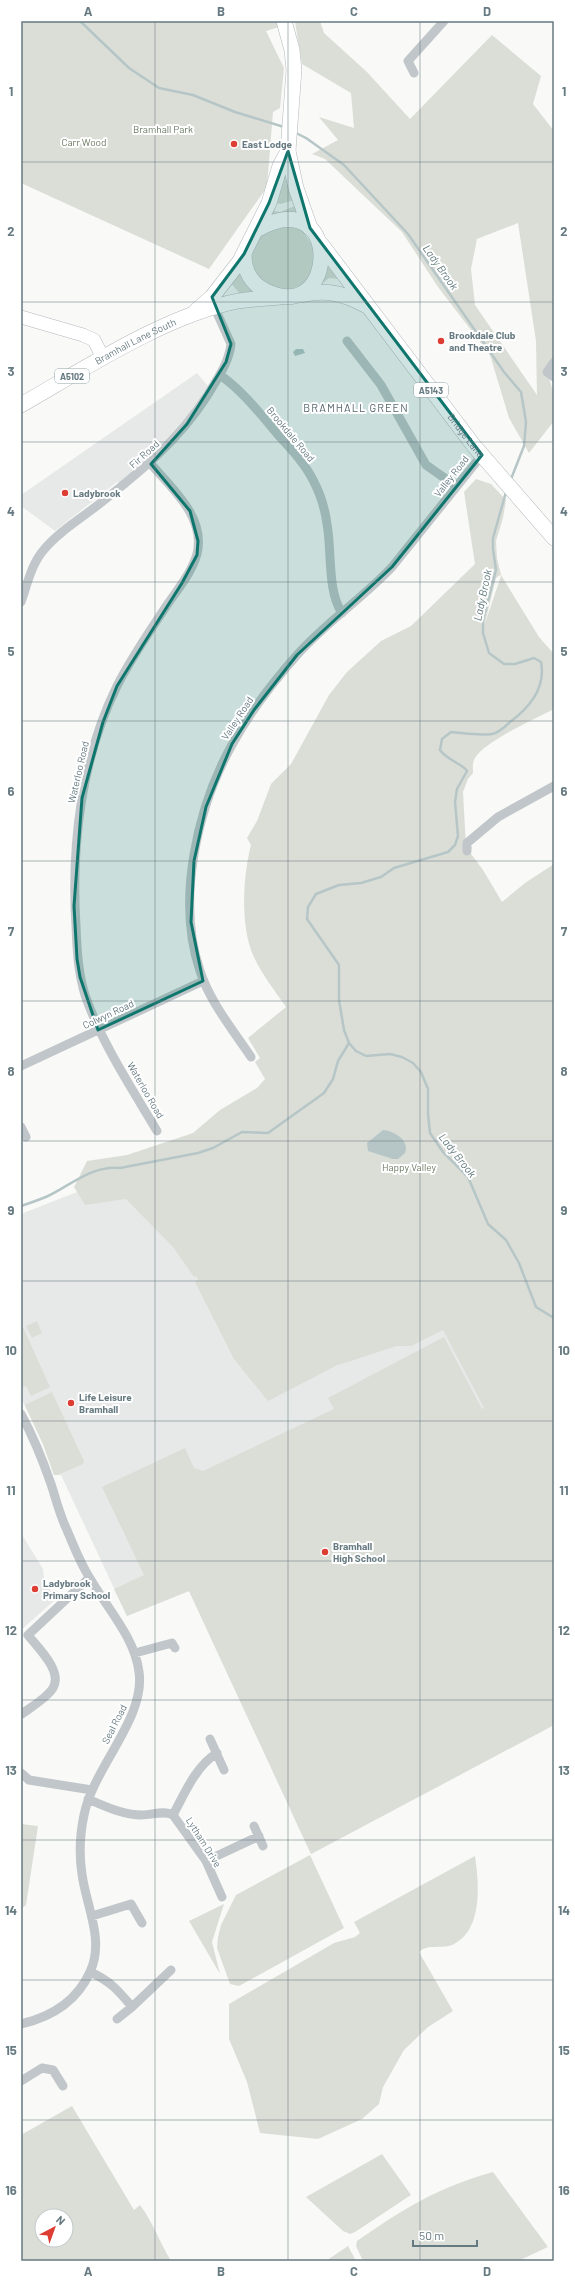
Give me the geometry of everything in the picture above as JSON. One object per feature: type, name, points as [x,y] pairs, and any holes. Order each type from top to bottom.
[{"type":"main road","points":[[284,21],[292,50],[294,70],[288,147],[296,188],[310,228]]},
{"type":"main road","points":[[213,302],[244,254],[269,204],[280,166],[288,147]]},
{"type":"main road","points":[[256,230],[270,222],[282,219],[299,222],[310,228]]},
{"type":"main road","name":"A5143","points":[[310,228],[321,244]]},
{"type":"main road","points":[[296,296],[312,284],[320,272],[322,261],[321,244]]},
{"type":"main road","name":"Bridge Lane","points":[[321,244],[482,455],[554,538]]},
{"type":"main road","name":"A5143","points":[[244,254],[244,264],[252,279],[261,288],[280,296],[296,296]]},
{"type":"main road","name":"Bridge Lane","points":[[296,296],[314,291],[341,294],[369,308]]},
{"type":"main road","name":"Bramhall Lane South","points":[[21,405],[103,358],[154,332],[190,317],[213,302],[238,301],[280,296]]},
{"type":"street","points":[[414,73],[408,61],[444,21]]},
{"type":"street","name":"Fir Road","points":[[21,602],[36,560],[43,550],[67,528],[150,464],[187,424],[220,375],[230,351],[231,344],[213,302]]},
{"type":"street","points":[[21,316],[83,335],[94,340],[103,358]]},
{"type":"street","points":[[347,341],[381,385],[426,465],[456,486]]},
{"type":"street","points":[[554,362],[547,372],[554,377]]},
{"type":"street","name":"Brookdale Road","points":[[220,375],[231,383],[257,410],[304,465],[314,481],[328,524],[334,591],[337,605],[342,613]]},
{"type":"street","name":"Valley Road","points":[[251,1057],[204,980],[192,936],[190,892],[196,843],[210,796],[232,744],[254,710],[297,655],[315,636],[392,567],[482,455]]},
{"type":"street","name":"Waterloo Road","points":[[150,464],[190,511],[196,523],[197,554],[182,583],[118,686],[102,722],[82,798],[77,836],[74,906],[77,959],[80,977],[98,1030],[157,1131]]},
{"type":"street","points":[[467,851],[467,844],[498,817],[554,786]]},
{"type":"street","name":"Colwyn Road","points":[[21,1066],[204,980]]},
{"type":"street","points":[[21,1127],[26,1137]]},
{"type":"street","name":"Seal Road","points":[[21,1414],[48,1477],[65,1527],[89,1578],[135,1653],[140,1672],[140,1692],[134,1708],[88,1799],[80,1848],[81,1872],[92,1916],[96,1948],[90,1972],[77,1993],[61,2008],[42,2019],[21,2024]]},
{"type":"street","points":[[22,1714],[52,1689],[56,1680],[54,1671],[24,1638],[89,1578]]},
{"type":"street","points":[[135,1653],[172,1643],[174,1648]]},
{"type":"street","points":[[210,1739],[224,1770]]},
{"type":"street","points":[[173,1814],[197,1772],[203,1764],[217,1753]]},
{"type":"street","points":[[21,1773],[29,1780],[92,1790]]},
{"type":"street","name":"Lytham Drive","points":[[88,1799],[129,1813],[142,1815],[168,1812],[173,1814],[206,1861],[222,1897]]},
{"type":"street","points":[[254,1826],[264,1846]]},
{"type":"street","points":[[206,1861],[259,1836]]},
{"type":"street","points":[[92,1916],[131,1904],[142,1923]]},
{"type":"street","points":[[117,2019],[171,1970]]},
{"type":"street","points":[[90,1972],[105,1978],[117,1988],[132,2007]]},
{"type":"street","points":[[21,2080],[42,2068],[53,2070],[63,2086]]},
{"type":"highlighted area","points":[[288,151],[310,228],[482,455],[392,567],[297,655],[254,710],[232,744],[206,807],[194,861],[191,922],[203,981],[98,1030],[80,977],[77,959],[74,906],[82,798],[103,722],[117,686],[182,583],[197,555],[198,541],[190,511],[151,464],[187,424],[226,362],[231,344],[212,297],[244,254],[269,203]]},
{"type":"shaded area","points":[[296,349],[303,349],[305,353],[295,356],[293,352]]},
{"type":"shaded area","points":[[197,373],[208,386],[195,407],[159,449],[119,483],[117,482],[55,531],[21,506],[21,495]]},
{"type":"shaded area","points":[[383,1130],[396,1134],[403,1140],[406,1148],[405,1153],[398,1159],[393,1159],[368,1151],[367,1143]]},
{"type":"shaded area","name":"Bramhall High School","points":[[82,1190],[151,1197],[268,1400],[462,1303],[554,1725],[311,1854],[189,1591],[127,1616],[61,1475],[54,1475],[43,1444],[21,1398],[21,1214]]},
{"type":"shaded area","name":"Ladybrook Primary School","points":[[21,1533],[43,1569],[44,1578],[55,1600],[21,1630]]},
{"type":"green space","points":[[21,21],[320,21],[324,33],[367,72],[410,119],[492,35],[541,76],[533,104],[554,131],[554,362],[547,372],[554,394],[554,421],[529,453],[509,418],[490,355],[438,287],[402,232],[325,159],[312,154],[338,140],[319,117],[354,128],[351,93],[302,64],[295,22],[266,31],[284,68],[280,108],[273,112],[267,187],[209,269],[21,183]],"holes":[[[518,223],[536,341],[537,395],[475,305],[471,269],[477,239]]]},
{"type":"green space","points":[[282,170],[289,171],[294,200],[281,204],[274,203]]},
{"type":"green space","points":[[295,206],[302,217],[285,214],[267,216],[269,210],[280,212]]},
{"type":"green space","points":[[276,223],[302,230],[316,251],[317,260],[305,284],[290,289],[272,288],[252,273],[249,265],[256,239]]},
{"type":"green space","points":[[326,262],[339,279],[329,278],[319,286]]},
{"type":"green space","points":[[239,271],[260,294],[240,294],[231,283]]},
{"type":"green space","name":"Happy Valley","points":[[476,479],[491,484],[506,500],[503,518],[496,541],[497,558],[501,575],[539,637],[554,654],[554,709],[511,731],[480,751],[474,760],[473,773],[468,779],[463,792],[466,847],[483,870],[502,902],[525,883],[554,864],[554,1725],[311,1854],[189,1591],[127,1616],[114,1589],[144,1575],[102,1487],[185,1448],[194,1468],[203,1471],[334,1409],[328,1398],[444,1337],[482,1409],[484,1408],[443,1330],[411,1346],[397,1346],[338,1365],[268,1401],[234,1359],[195,1282],[198,1279],[196,1276],[194,1277],[173,1247],[126,1199],[85,1205],[74,1187],[87,1161],[127,1155],[193,1133],[220,1110],[257,1088],[265,1079],[255,1062],[260,1058],[248,1038],[286,1007],[268,982],[253,955],[246,930],[244,900],[246,871],[251,845],[247,838],[257,821],[271,784],[291,764],[329,695],[347,672],[381,641],[411,626],[475,564],[464,492]],"holes":[[[500,575],[501,576],[485,623],[496,578]]]},
{"type":"green space","points":[[37,1321],[42,1333],[32,1338],[26,1326]]},
{"type":"green space","points":[[23,1327],[50,1387],[31,1396],[26,1386],[21,1388],[21,1328]]},
{"type":"green space","points":[[52,1392],[84,1461],[83,1464],[58,1475],[54,1475],[43,1444],[25,1405]]},
{"type":"green space","points":[[21,1824],[38,1826],[26,1905],[21,1909]]},
{"type":"green space","points":[[310,1855],[344,1928],[239,1986],[230,1984],[217,1948],[221,1925],[236,1895]]},
{"type":"green space","points":[[475,1856],[478,1892],[477,1904],[470,1928],[463,1937],[450,1946],[431,1947],[423,1949],[419,1952],[453,2011],[428,2027],[404,2050],[383,2087],[379,2104],[362,2119],[318,2139],[260,2133],[247,2082],[229,2039],[229,2004],[334,1943],[355,1937],[360,1933],[354,1922]]},
{"type":"green space","points":[[224,1904],[212,1942],[220,1974],[189,1921]]},
{"type":"green space","points":[[72,2106],[134,2210],[140,2205],[145,2212],[171,2261],[21,2261],[21,2135]]},
{"type":"green space","points":[[382,2154],[411,2195],[355,2232],[350,2234],[343,2231],[306,2197]]},
{"type":"green space","points":[[493,2172],[548,2247],[518,2261],[363,2261],[356,2246],[357,2241],[422,2200],[454,2185]]},
{"type":"green space","points":[[348,2246],[356,2261],[326,2261]]},
{"type":"waterway","name":"Lady Brook","points":[[80,21],[129,68],[159,88],[193,95],[235,112],[284,127]]},
{"type":"waterway","name":"Lady Brook","points":[[294,132],[306,138],[344,165],[408,234],[504,372],[521,392],[526,422],[524,446],[511,479]]},
{"type":"waterway","name":"Lady Brook","points":[[506,492],[493,538],[496,570],[483,620],[483,633],[489,653],[504,664],[515,664],[534,658],[541,662],[542,671],[538,689],[524,710],[504,728],[497,732],[482,735],[451,732],[442,739],[440,750],[443,754],[467,771],[457,789],[455,802],[458,836],[455,845],[448,852],[394,868],[381,877],[361,883],[339,885],[316,894],[308,907],[307,919],[339,965],[339,1000],[344,1030],[349,1043],[356,1051],[366,1056],[390,1054],[402,1057],[413,1063],[421,1072],[428,1089],[430,1133],[443,1152],[468,1177],[488,1224],[506,1240],[519,1263],[536,1307],[554,1318]]},
{"type":"waterway","points":[[21,1206],[48,1196],[82,1177],[100,1170],[120,1168],[198,1153],[213,1148],[242,1132],[268,1133],[324,1093],[333,1079],[338,1061],[349,1043]]},
{"type":"place","name":"East Lodge","points":[[234,144]]},
{"type":"place","name":"Brookdale Club and Theatre","points":[[441,341]]},
{"type":"place","name":"Ladybrook","points":[[65,493]]},
{"type":"place","name":"Life Leisure Bramhall","points":[[71,1403]]},
{"type":"place","name":"Bramhall High School","points":[[325,1552]]},
{"type":"place","name":"Ladybrook Primary School","points":[[35,1589]]},
{"type":"district","name":"BRAMHALL GREEN","points":[[356,407]]},
{"type":"park label","name":"Bramhall Park","points":[[163,129]]},
{"type":"park label","name":"Carr Wood","points":[[84,142]]}]
